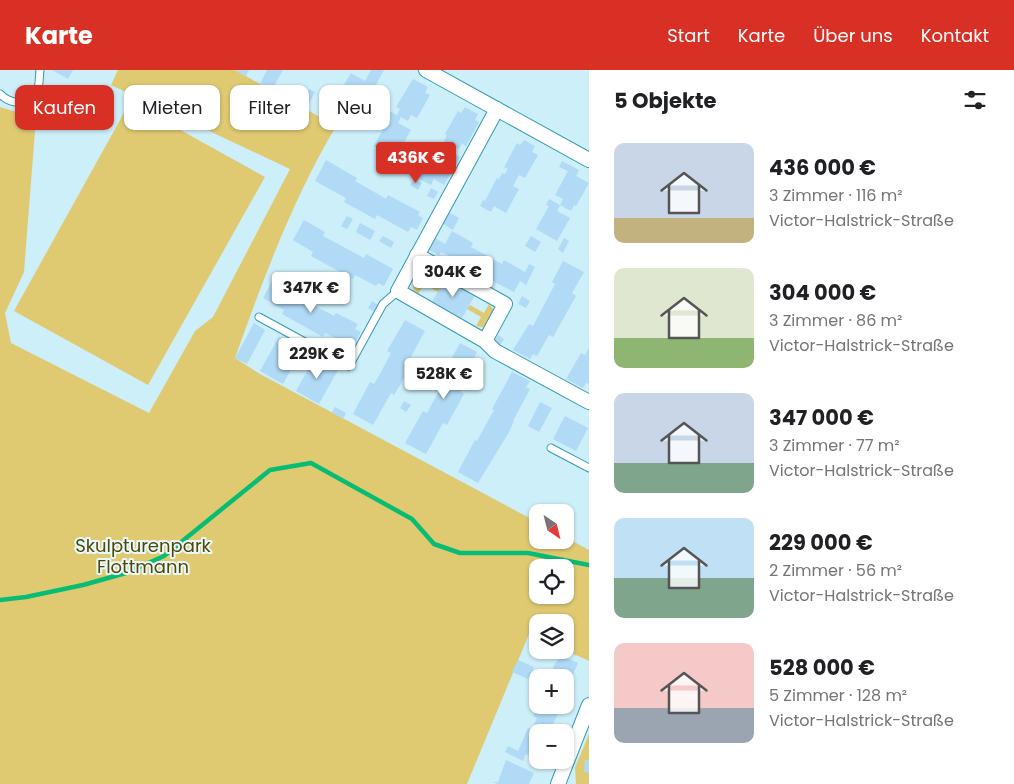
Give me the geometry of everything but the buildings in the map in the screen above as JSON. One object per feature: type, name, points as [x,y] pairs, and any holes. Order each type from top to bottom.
[{"type":"street","points":[[426,70],[589,160]]},
{"type":"street","points":[[497,109],[398,291],[485,341],[495,352],[589,402]]},
{"type":"street","points":[[417,255],[506,304],[485,341]]},
{"type":"street","points":[[558,784],[589,705]]},
{"type":"lane","points":[[0,94],[6,100],[15,103],[23,102],[38,90],[40,70]]},
{"type":"lane","points":[[259,317],[349,366],[383,304],[398,291]]},
{"type":"lane","points":[[551,448],[589,468]]},
{"type":"green space","name":"Skulpturenpark Flottmann","points":[[118,70],[235,70],[262,85],[230,85],[230,130],[309,130],[309,111],[319,117],[319,130],[334,130],[306,182],[280,240],[235,358],[260,374],[529,518],[529,549],[574,549],[574,542],[589,550],[589,661],[574,654],[574,614],[529,614],[529,634],[467,784],[0,784],[0,107],[15,112],[15,130],[35,130],[24,272],[5,313],[11,343],[149,413],[195,331],[213,317],[290,169],[207,130],[220,130],[220,85],[124,85],[124,91],[111,85]]},
{"type":"green space","points":[[124,113],[124,130],[180,130],[265,177],[148,385],[14,311]]},
{"type":"green space","points":[[425,269],[431,271],[425,281],[440,288],[438,292],[424,284],[418,294],[414,290],[413,283],[415,277]]},
{"type":"green space","points":[[489,304],[495,311],[485,328],[476,326],[481,317],[467,309],[470,305],[484,313]]},
{"type":"green space","points":[[589,734],[589,784],[576,784],[575,768]]},
{"type":"waterway","points":[[0,600],[26,597],[83,585],[126,573],[164,556],[270,470],[311,463],[412,519],[434,544],[460,553],[528,553],[589,565]]}]
